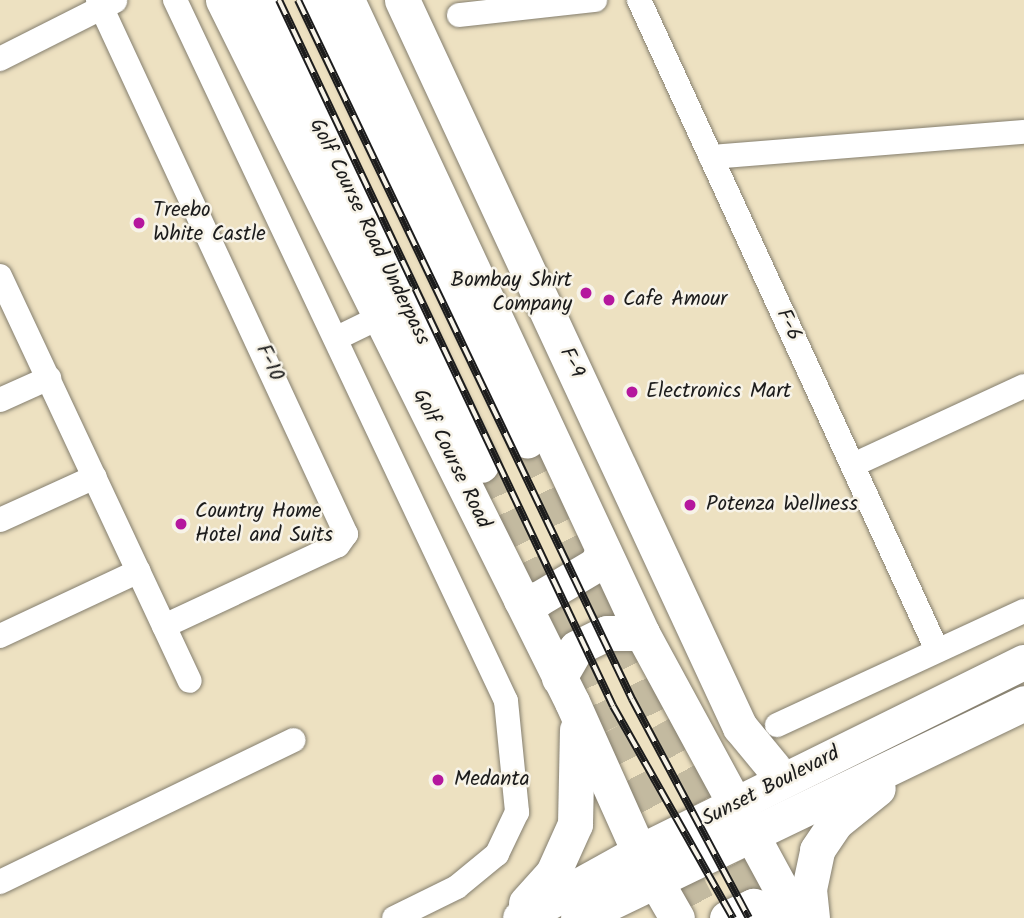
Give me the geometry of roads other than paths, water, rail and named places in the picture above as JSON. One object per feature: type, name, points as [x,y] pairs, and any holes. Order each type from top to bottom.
[{"type":"street","points":[[175,0],[338,338],[506,701],[514,736],[517,812],[497,855],[457,887],[394,918]]},
{"type":"street","name":"Golf Course Road","points":[[223,0],[566,690],[646,866],[677,918]]},
{"type":"street","name":"Golf Course Road Underpass","points":[[257,0],[481,465]]},
{"type":"street","points":[[317,0],[527,440]]},
{"type":"street","points":[[347,0],[642,633],[743,821],[802,917]]},
{"type":"street","name":"F-9","points":[[402,0],[740,727],[788,768]]},
{"type":"street","points":[[459,15],[595,0]]},
{"type":"street","name":"F-6","points":[[639,0],[937,650]]},
{"type":"street","points":[[0,59],[105,3]]},
{"type":"street","name":"F-10","points":[[105,3],[346,534],[338,545],[164,626]]},
{"type":"street","points":[[711,157],[1024,132]]},
{"type":"street","points":[[0,276],[190,681]]},
{"type":"street","points":[[338,338],[380,317]]},
{"type":"street","points":[[0,400],[49,378]]},
{"type":"street","points":[[853,465],[1024,386]]},
{"type":"street","points":[[0,520],[95,477]]},
{"type":"street","points":[[521,600],[538,599],[597,564],[603,550]]},
{"type":"street","points":[[0,636],[139,571]]},
{"type":"street","points":[[778,725],[1024,611]]},
{"type":"street","points":[[511,918],[553,873],[575,824],[580,770],[566,690],[576,648],[607,633],[642,633]]},
{"type":"street","name":"Sunset Boulevard","points":[[743,821],[788,768],[1024,662]]},
{"type":"street","name":"Sunset Boulevard","points":[[520,918],[646,866],[743,821],[927,748],[1024,703]]},
{"type":"street","points":[[687,720],[736,756],[788,768]]},
{"type":"street","points":[[0,882],[295,740]]},
{"type":"street","points":[[802,917],[817,850],[835,823],[927,748]]},
{"type":"street","name":"Sunset Boulevard","points":[[578,918],[646,866]]},
{"type":"street","points":[[727,918],[753,906],[802,917]]},
{"type":"tunnel","points":[[527,441],[662,722],[771,918]]},
{"type":"tunnel","points":[[481,465],[607,731],[705,918]]},
{"type":"railway","points":[[279,0],[613,706],[733,918]]},
{"type":"railway","points":[[298,0],[632,699],[749,918]]},
{"type":"place","name":"Treebo White Castle","points":[[139,223]]},
{"type":"place","name":"Bombay Shirt Company","points":[[586,293]]},
{"type":"place","name":"Cafe Amour","points":[[609,300]]},
{"type":"place","name":"Electronics Mart","points":[[632,392]]},
{"type":"place","name":"Potenza Wellness","points":[[690,505]]},
{"type":"place","name":"Country Home Hotel and Suits","points":[[181,524]]},
{"type":"place","name":"Medanta","points":[[438,780]]}]
